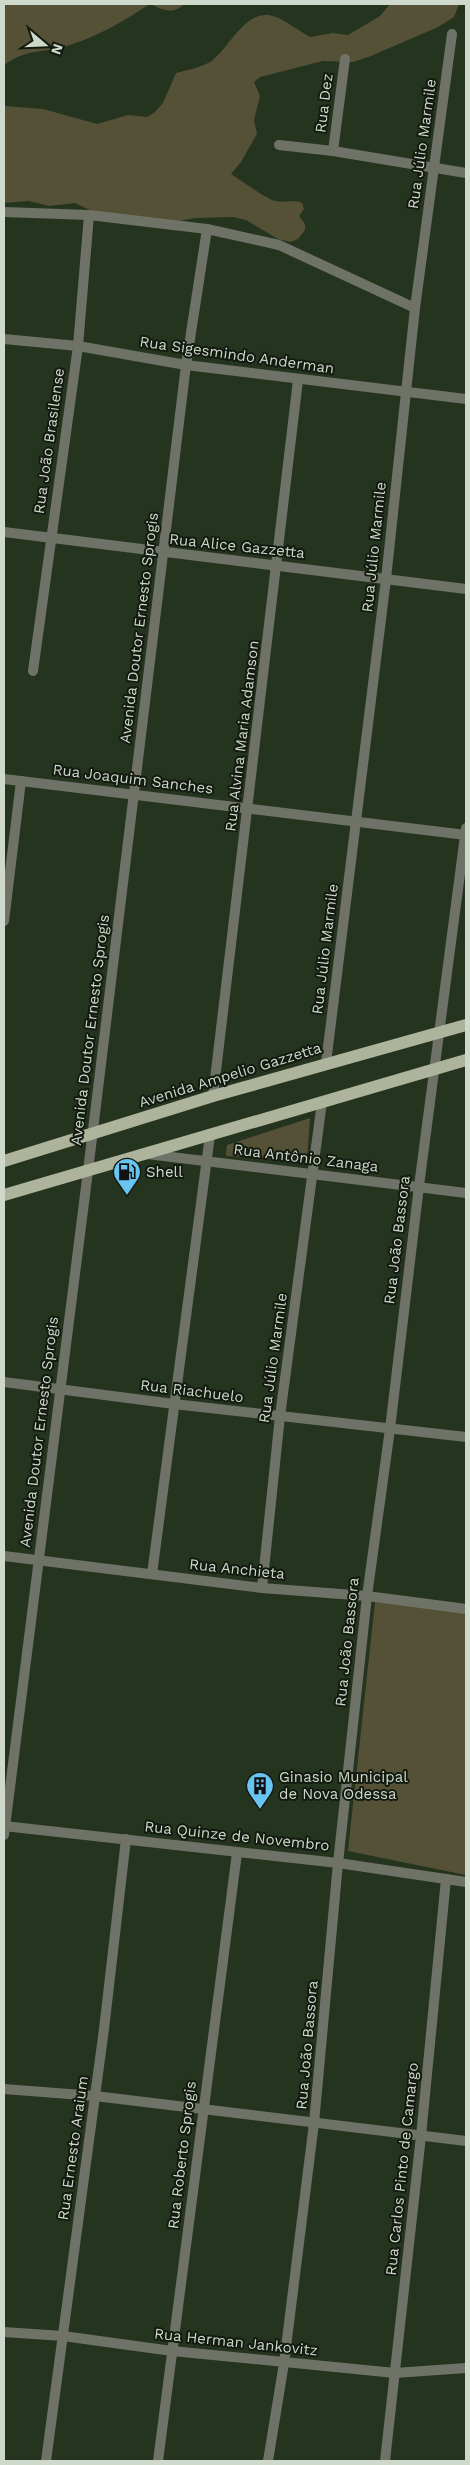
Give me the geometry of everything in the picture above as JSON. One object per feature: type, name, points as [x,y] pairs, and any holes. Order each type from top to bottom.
[{"type":"main road","name":"Avenida Ampelio Gazzetta","points":[[4,1161],[214,1096],[466,1024]]},
{"type":"main road","points":[[4,1195],[466,1060]]},
{"type":"street","name":"Rua Júlio Marmile","points":[[326,1063],[386,579],[415,308],[452,34]]},
{"type":"street","name":"Rua Dez","points":[[333,151],[345,59]]},
{"type":"street","points":[[279,145],[333,151],[466,173]]},
{"type":"street","points":[[4,212],[89,215],[207,229],[279,245],[415,308]]},
{"type":"street","name":"Rua João Brasilense","points":[[33,671],[78,346],[89,215]]},
{"type":"street","name":"Avenida Doutor Ernesto Sprogis","points":[[4,1829],[88,1171],[186,365],[207,229]]},
{"type":"street","name":"Rua Sigesmindo Anderman","points":[[4,339],[78,346],[186,365],[298,380],[466,399]]},
{"type":"street","name":"Rua Alvina Maria Adamson","points":[[214,1096],[278,566],[298,380]]},
{"type":"street","name":"Rua Alice Gazzetta","points":[[4,532],[466,589]]},
{"type":"street","name":"Rua Joaquim Sanches","points":[[4,779],[466,833]]},
{"type":"street","points":[[4,921],[21,781]]},
{"type":"street","name":"Rua João Bassora","points":[[268,2461],[284,2363],[314,2123],[338,1863],[367,1596],[466,833]]},
{"type":"street","name":"Rua Júlio Marmile","points":[[262,1588],[280,1416],[314,1175],[322,1102]]},
{"type":"street","points":[[152,1574],[210,1135]]},
{"type":"street","name":"Rua Antônio Zanaga","points":[[143,1154],[466,1193]]},
{"type":"street","name":"Rua Riachuelo","points":[[4,1382],[174,1404],[466,1437]]},
{"type":"street","name":"Rua Anchieta","points":[[4,1556],[262,1588],[367,1596],[466,1609]]},
{"type":"street","name":"Rua Quinze de Novembro","points":[[4,1829],[126,1839],[236,1853],[338,1863],[466,1882]]},
{"type":"street","name":"Rua Ernesto Araium","points":[[46,2461],[95,2096],[126,1839]]},
{"type":"street","name":"Rua Roberto Sprogis","points":[[158,2461],[236,1853]]},
{"type":"street","name":"Rua Carlos Pinto de Camargo","points":[[385,2461],[421,2136],[446,1879]]},
{"type":"street","points":[[4,2089],[95,2096],[466,2141]]},
{"type":"street","name":"Rua Herman Jankovitz","points":[[4,2332],[63,2336],[172,2351],[395,2373],[466,2368]]},
{"type":"shaded area","points":[[5,4],[150,4],[121,22],[91,37],[61,48],[29,53],[13,59],[4,65]]},
{"type":"shaded area","points":[[150,4],[184,4],[176,9],[164,10]]},
{"type":"shaded area","points":[[390,4],[459,4],[454,17],[438,27],[371,56],[353,62],[323,61],[260,77],[254,82],[260,96],[254,120],[257,134],[241,162],[231,174],[272,200],[302,203],[304,209],[299,216],[305,224],[305,230],[298,239],[290,242],[278,239],[246,220],[233,217],[195,218],[157,225],[109,219],[75,203],[49,206],[29,201],[4,203],[4,106],[43,109],[97,124],[128,115],[147,117],[155,112],[163,103],[176,73],[210,62],[239,30],[256,17],[265,15],[276,17],[310,37],[333,33],[348,35],[380,16]]},
{"type":"shaded area","points":[[310,1118],[307,1160],[226,1156],[227,1145]]},
{"type":"shaded area","points":[[375,1602],[466,1613],[466,1875],[348,1851]]},
{"type":"place","name":"Shell","points":[[127,1196]]},
{"type":"place","name":"Ginasio Municipal de Nova Odessa","points":[[260,1810]]}]
